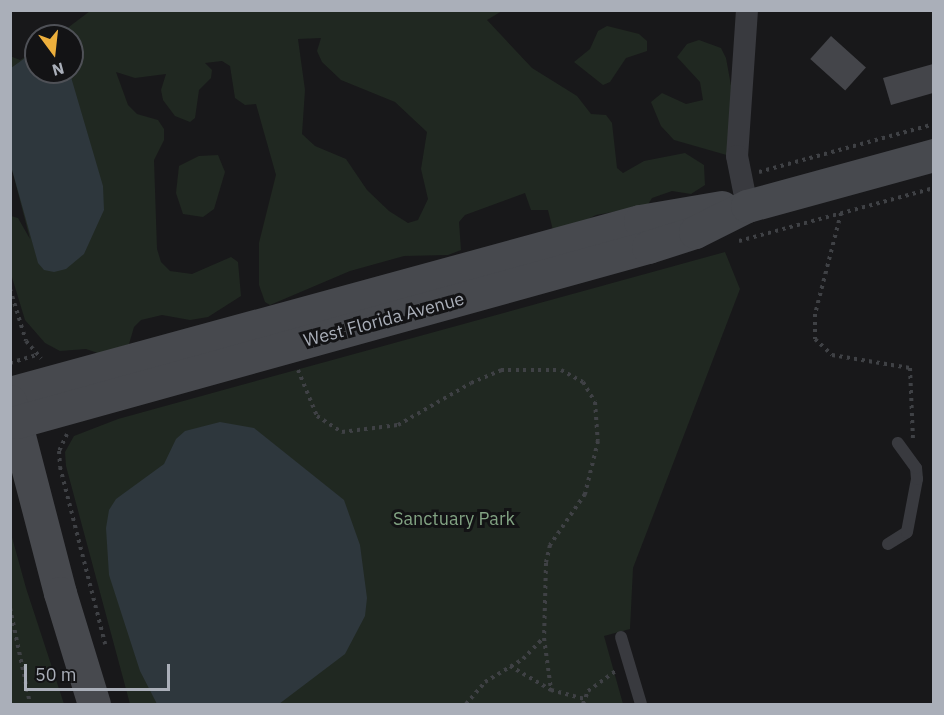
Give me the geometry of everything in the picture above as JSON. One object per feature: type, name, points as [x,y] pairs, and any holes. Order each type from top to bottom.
[{"type":"street","points":[[747,10],[737,156],[747,206]]},
{"type":"street","name":"West Florida Avenue","points":[[12,405],[648,248],[695,232],[747,206],[933,155]]},
{"type":"street","points":[[12,405],[60,593],[94,705]]},
{"type":"lane","points":[[888,543],[907,532],[917,479],[916,468],[898,442]]},
{"type":"lane","points":[[621,636],[641,705]]},
{"type":"path","points":[[841,213],[815,314],[815,339],[832,355],[910,368],[915,446]]},
{"type":"path","points":[[10,289],[26,341],[36,355],[10,363]]},
{"type":"path","points":[[295,364],[317,416],[342,432],[398,424],[471,383],[501,370],[561,370],[583,382],[597,412],[597,455],[585,494],[550,545],[544,638],[551,690]]},
{"type":"path","points":[[64,437],[59,451],[60,467],[106,648]]},
{"type":"path","points":[[10,608],[30,705]]},
{"type":"path","points":[[466,705],[485,682],[533,651],[544,638]]},
{"type":"path","points":[[510,666],[551,690],[583,702],[597,682],[628,666]]},
{"type":"green space","points":[[90,11],[502,11],[487,20],[532,68],[577,96],[591,114],[606,115],[612,123],[617,168],[623,173],[644,161],[685,153],[704,165],[705,185],[691,194],[672,191],[652,198],[647,206],[596,215],[569,229],[553,230],[548,210],[531,210],[525,193],[465,215],[459,222],[461,250],[448,255],[404,256],[350,271],[270,305],[265,302],[259,285],[259,243],[276,175],[256,104],[245,105],[235,98],[230,66],[222,61],[205,63],[212,70],[211,78],[199,90],[195,118],[190,122],[175,116],[163,100],[161,90],[166,74],[135,78],[116,72],[128,105],[137,114],[158,120],[164,129],[164,140],[154,160],[157,249],[161,262],[170,271],[192,274],[231,257],[238,262],[241,296],[208,317],[190,320],[162,315],[141,320],[134,327],[129,344],[101,354],[86,349],[60,351],[45,343],[25,320],[11,274],[11,216],[18,218],[30,239],[11,166],[10,56],[20,60],[24,58],[24,84],[84,84],[84,24],[73,24]],"holes":[[[321,38],[317,51],[322,62],[341,80],[395,102],[427,132],[421,169],[428,199],[418,220],[408,223],[389,211],[367,190],[346,159],[315,146],[302,134],[305,90],[298,39]]]},
{"type":"green space","points":[[607,26],[639,34],[647,41],[647,51],[626,58],[610,82],[603,85],[574,62],[590,49],[598,31]]},
{"type":"green space","points":[[699,40],[721,48],[726,58],[732,91],[730,156],[674,140],[661,126],[651,102],[662,93],[686,104],[703,100],[700,82],[677,57],[687,44]]},
{"type":"green space","points":[[218,155],[225,172],[214,209],[203,217],[183,214],[176,193],[179,166],[199,156]]},
{"type":"green space","name":"Sanctuary Park","points":[[725,252],[740,289],[633,568],[630,629],[604,636],[623,704],[130,704],[66,466],[65,452],[74,436],[118,419]]},
{"type":"green space","points":[[10,530],[26,588],[64,704],[11,704]]},
{"type":"shaded area","points":[[24,59],[24,84],[73,84],[103,186],[104,210],[84,254],[66,269],[54,272],[44,270],[38,263],[11,166],[11,68]]},
{"type":"shaded area","points":[[220,422],[254,428],[344,500],[360,545],[367,598],[365,616],[345,654],[279,704],[157,704],[140,671],[109,575],[106,528],[109,510],[116,499],[164,464],[176,439],[185,431]]},
{"type":"building","points":[[831,36],[866,67],[845,90],[810,59]]},
{"type":"building","points":[[933,64],[933,93],[891,105],[883,78]]}]
